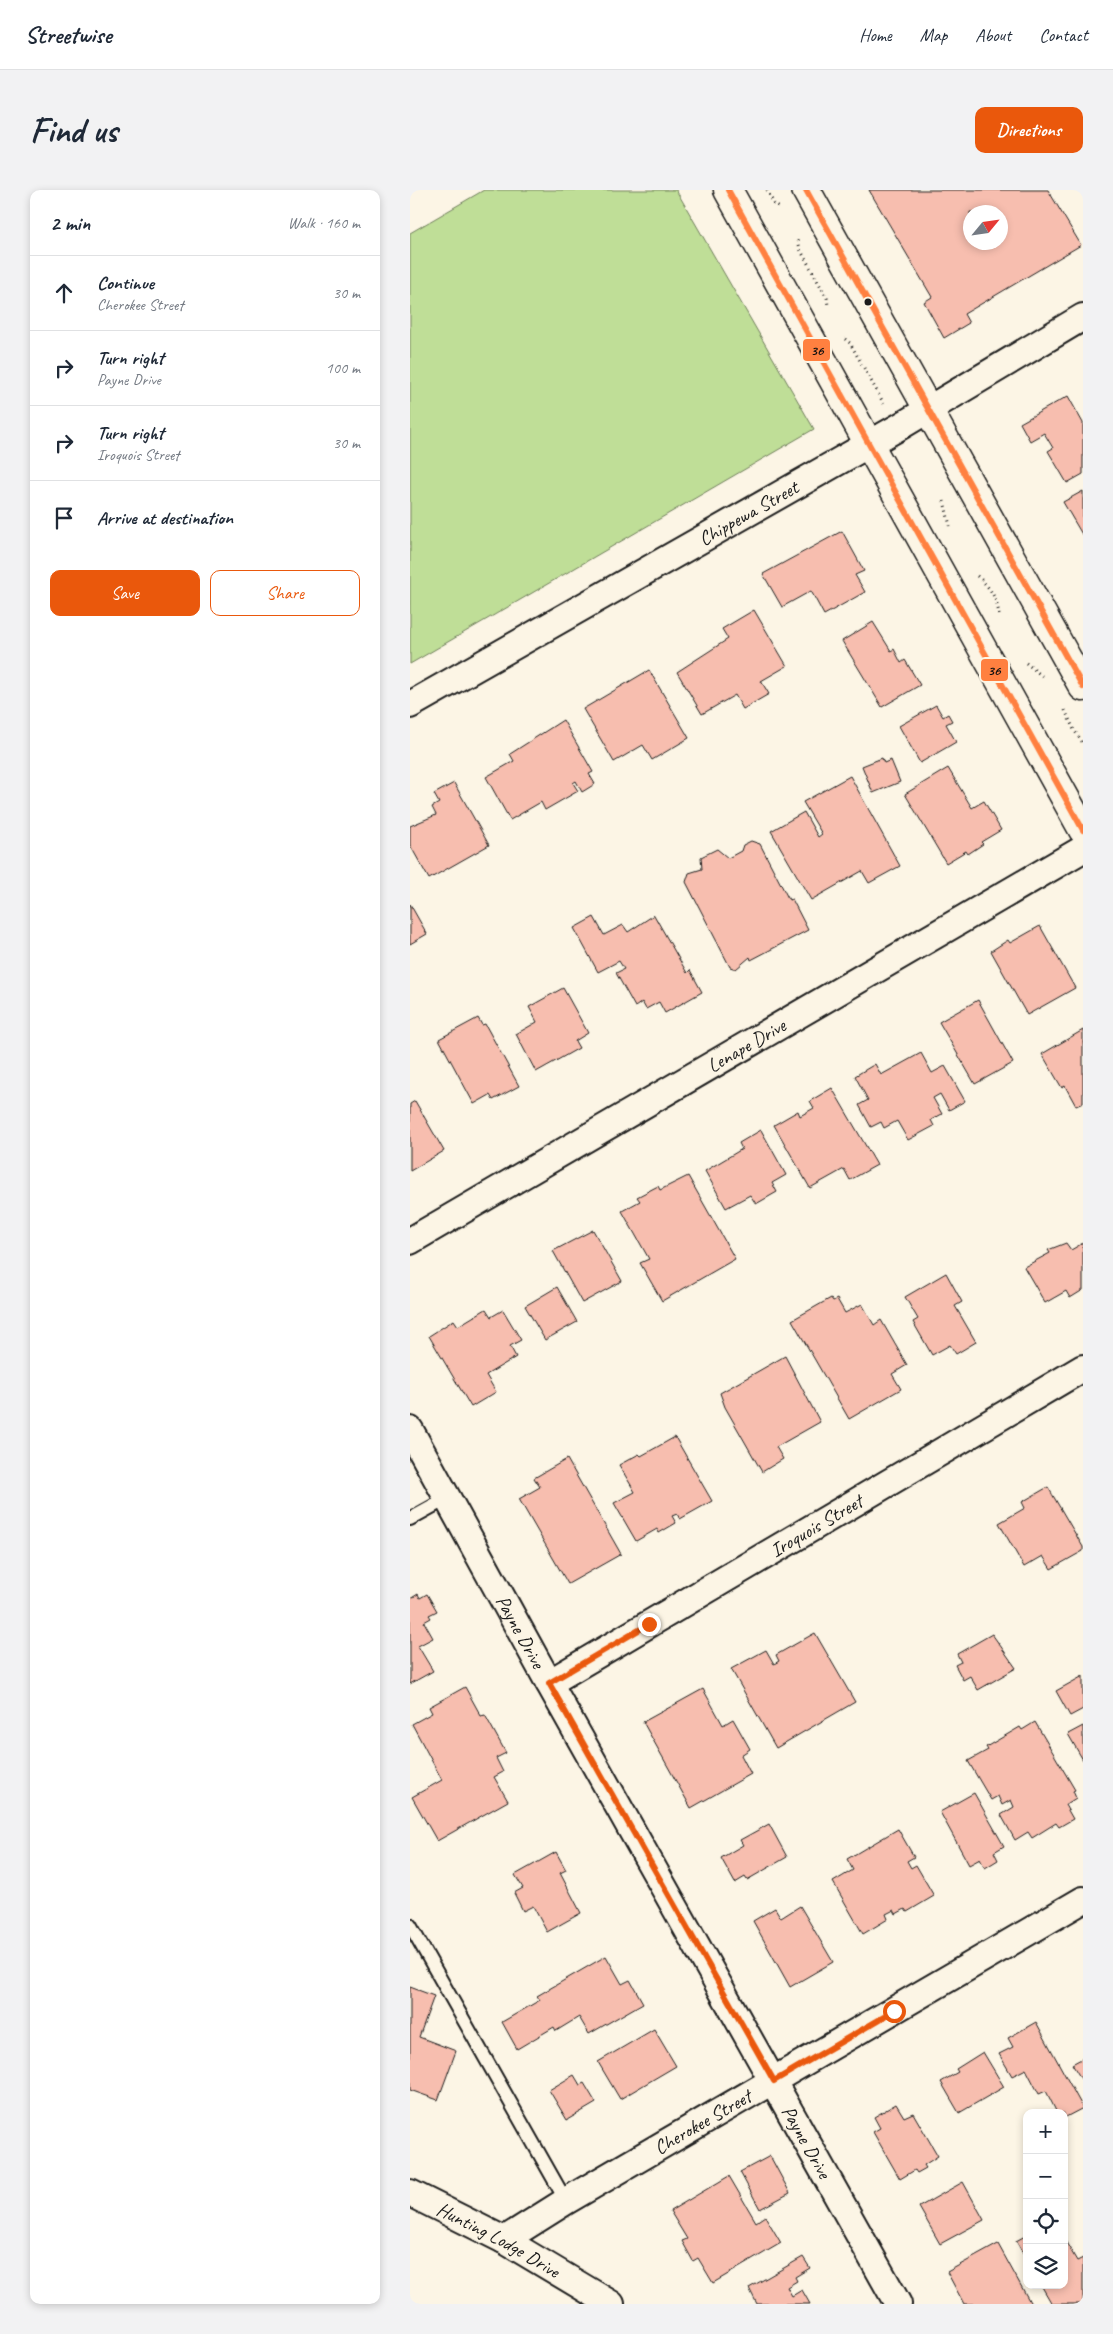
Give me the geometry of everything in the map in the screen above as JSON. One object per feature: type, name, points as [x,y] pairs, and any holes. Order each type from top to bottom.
[{"type":"street","points":[[728,190],[1083,830]]},
{"type":"street","points":[[806,190],[930,409],[1083,687]]},
{"type":"street","name":"Chippewa Street","points":[[410,705],[868,445],[1083,317]]},
{"type":"street","name":"Lenape Drive","points":[[410,1241],[1083,849]]},
{"type":"street","name":"Iroquois Street","points":[[549,1683],[1083,1368]]},
{"type":"street","name":"Payne Drive","points":[[410,1430],[549,1683],[898,2304]]},
{"type":"street","name":"Cherokee Street","points":[[504,2240],[566,2200],[1083,1900]]},
{"type":"street","name":"Hunting Lodge Drive","points":[[410,2193],[504,2240],[611,2304]]},
{"type":"lane","points":[[410,1518],[448,1498]]},
{"type":"lane","points":[[410,1925],[566,2200]]},
{"type":"path","points":[[767,190],[774,204]]},
{"type":"path","points":[[800,249],[827,298]]},
{"type":"path","points":[[850,343],[885,406]]},
{"type":"path","points":[[943,499],[951,534]]},
{"type":"path","points":[[971,571],[991,591],[997,602],[1000,620]]},
{"type":"path","points":[[1021,658],[1046,680]]},
{"type":"path","points":[[1064,707],[1074,730],[1083,743]]},
{"type":"green space","points":[[484,190],[676,190],[814,429],[410,664],[410,233]]},
{"type":"building","points":[[869,190],[1048,190],[1081,245],[964,314],[969,323],[944,338],[924,302],[932,297]]},
{"type":"building","points":[[1068,396],[1083,423],[1083,474],[1067,483],[1048,451],[1053,448],[1044,433],[1030,441],[1020,423]]},
{"type":"building","points":[[1083,491],[1083,536],[1063,502]]},
{"type":"building","points":[[842,531],[864,571],[855,575],[865,592],[824,615],[811,591],[782,607],[763,574]]},
{"type":"building","points":[[754,610],[787,666],[761,681],[769,694],[743,709],[735,695],[702,714],[677,672],[728,639],[722,629]]},
{"type":"building","points":[[873,622],[891,651],[894,649],[901,663],[905,660],[920,685],[882,707],[842,641]]},
{"type":"building","points":[[649,670],[689,738],[652,760],[643,745],[614,762],[583,709]]},
{"type":"building","points":[[936,705],[943,717],[948,714],[952,721],[946,724],[956,742],[920,763],[899,726]]},
{"type":"building","points":[[563,720],[593,772],[589,774],[595,784],[582,792],[576,781],[573,783],[578,791],[545,810],[541,802],[510,820],[486,777],[514,761],[510,754]]},
{"type":"building","points":[[882,758],[884,763],[891,760],[900,782],[873,793],[862,766]]},
{"type":"building","points":[[948,768],[972,808],[984,801],[1001,830],[981,842],[983,844],[968,854],[966,851],[946,863],[905,794]]},
{"type":"building","points":[[850,776],[900,866],[869,883],[862,871],[811,900],[771,831],[804,812],[818,837],[822,834],[803,802]]},
{"type":"building","points":[[454,783],[489,845],[429,879],[410,845],[410,826],[436,815],[432,807],[439,803],[434,794]]},
{"type":"building","points":[[751,841],[760,844],[789,900],[792,899],[808,930],[751,960],[750,957],[736,969],[730,967],[686,882],[689,873],[702,869],[701,857],[717,849],[728,858],[741,851],[743,845]]},
{"type":"building","points":[[410,904],[427,934],[410,944]]},
{"type":"building","points":[[654,915],[687,973],[690,970],[702,992],[665,1013],[659,1002],[646,1009],[642,1002],[635,1007],[616,973],[624,969],[619,961],[598,972],[574,928],[594,917],[604,935],[623,925],[628,932]]},
{"type":"building","points":[[1040,926],[1075,988],[1027,1015],[991,951],[1008,940],[1010,943]]},
{"type":"building","points":[[563,988],[588,1033],[575,1041],[579,1048],[536,1072],[516,1034],[537,1022],[529,1007]]},
{"type":"building","points":[[978,1000],[1013,1063],[975,1084],[939,1022]]},
{"type":"building","points":[[478,1018],[482,1025],[485,1024],[519,1086],[493,1100],[490,1095],[474,1104],[439,1039]]},
{"type":"building","points":[[1083,1030],[1083,1103],[1076,1106],[1065,1086],[1062,1088],[1042,1054]]},
{"type":"building","points":[[921,1053],[932,1073],[945,1066],[965,1101],[949,1110],[940,1094],[933,1098],[942,1114],[931,1120],[934,1126],[908,1140],[897,1121],[884,1128],[881,1122],[871,1127],[859,1105],[868,1100],[855,1076],[875,1064],[881,1075]]},
{"type":"building","points":[[832,1088],[877,1165],[850,1180],[844,1169],[810,1188],[774,1125],[798,1111],[800,1116],[814,1108],[810,1101]]},
{"type":"building","points":[[415,1101],[444,1151],[410,1171],[410,1104]]},
{"type":"building","points":[[761,1130],[786,1175],[772,1183],[777,1192],[756,1204],[750,1195],[726,1208],[705,1171],[742,1149],[739,1143]]},
{"type":"building","points":[[688,1176],[735,1259],[662,1301],[640,1263],[649,1259],[622,1211],[640,1201],[637,1197],[658,1186],[660,1190]]},
{"type":"building","points":[[593,1230],[622,1281],[582,1303],[553,1251]]},
{"type":"building","points":[[1066,1243],[1071,1250],[1083,1243],[1083,1290],[1070,1298],[1066,1291],[1045,1303],[1024,1267],[1050,1253],[1048,1250]]},
{"type":"building","points":[[946,1273],[962,1302],[955,1306],[976,1342],[956,1354],[950,1345],[932,1355],[913,1322],[918,1319],[905,1297]]},
{"type":"building","points":[[557,1287],[577,1322],[545,1340],[525,1306]]},
{"type":"building","points":[[831,1298],[833,1301],[837,1299],[845,1313],[862,1304],[874,1325],[881,1320],[907,1365],[892,1374],[901,1389],[849,1419],[792,1320]]},
{"type":"building","points":[[486,1309],[491,1317],[503,1310],[521,1340],[510,1346],[516,1357],[486,1375],[496,1392],[471,1407],[429,1336],[454,1320],[458,1326]]},
{"type":"building","points":[[785,1356],[820,1422],[776,1447],[783,1459],[762,1472],[725,1407],[720,1393]]},
{"type":"building","points":[[675,1437],[712,1501],[680,1519],[677,1514],[672,1516],[676,1523],[659,1533],[657,1529],[636,1541],[614,1503],[635,1492],[619,1465],[639,1454],[641,1456]]},
{"type":"building","points":[[567,1459],[621,1554],[568,1584],[519,1499],[540,1487],[534,1478]]},
{"type":"building","points":[[1048,1487],[1083,1547],[1083,1551],[1051,1569],[1043,1556],[1024,1567],[999,1523],[1025,1508],[1022,1502]]},
{"type":"building","points":[[418,1594],[420,1598],[427,1594],[437,1611],[429,1615],[431,1618],[424,1622],[433,1638],[418,1646],[433,1671],[410,1684],[410,1599]]},
{"type":"building","points":[[815,1633],[855,1702],[776,1748],[731,1669],[766,1650],[774,1664],[779,1661],[776,1655]]},
{"type":"building","points":[[992,1634],[1016,1668],[978,1690],[970,1676],[963,1680],[955,1665],[961,1662],[957,1654]]},
{"type":"building","points":[[1083,1676],[1083,1709],[1070,1716],[1056,1691]]},
{"type":"building","points":[[465,1687],[481,1716],[485,1715],[506,1753],[496,1758],[503,1772],[494,1777],[508,1801],[437,1841],[412,1797],[442,1780],[412,1724],[432,1713],[429,1707]]},
{"type":"building","points":[[703,1689],[723,1725],[733,1719],[750,1749],[741,1755],[751,1774],[691,1808],[643,1722]]},
{"type":"building","points":[[1035,1722],[1075,1790],[1073,1791],[1076,1798],[1065,1805],[1073,1819],[1059,1827],[1056,1823],[1032,1838],[1028,1832],[1015,1840],[1001,1815],[1014,1807],[1011,1800],[1002,1805],[998,1796],[991,1800],[968,1761],[988,1750],[986,1747],[1020,1727],[1022,1730]]},
{"type":"building","points":[[1083,1726],[1083,1760],[1068,1734]]},
{"type":"building","points":[[974,1793],[1004,1846],[994,1852],[998,1860],[985,1868],[980,1859],[969,1865],[940,1812]]},
{"type":"building","points":[[769,1824],[787,1857],[747,1880],[745,1877],[735,1883],[721,1858],[743,1845],[740,1840]]},
{"type":"building","points":[[898,1829],[914,1857],[907,1861],[911,1868],[916,1865],[934,1896],[907,1912],[905,1909],[896,1914],[894,1910],[886,1914],[888,1919],[863,1934],[833,1882],[853,1870],[847,1859]]},
{"type":"building","points":[[556,1852],[566,1870],[560,1873],[581,1913],[547,1932],[533,1906],[523,1911],[514,1893],[523,1888],[515,1875]]},
{"type":"building","points":[[800,1906],[833,1962],[790,1987],[753,1921],[775,1908],[781,1918]]},
{"type":"building","points":[[606,1956],[622,1984],[630,1980],[643,2003],[589,2034],[579,2017],[556,2031],[554,2027],[517,2049],[502,2022],[540,2000],[537,1996]]},
{"type":"building","points":[[410,1987],[434,1996],[419,2037],[456,2051],[438,2100],[410,2090]]},
{"type":"building","points":[[1036,2022],[1083,2108],[1068,2116],[1068,2109],[1055,2109],[1046,2091],[1039,2094],[1026,2069],[1012,2076],[999,2054],[1013,2047],[1008,2038]]},
{"type":"building","points":[[654,2029],[676,2066],[620,2099],[598,2062]]},
{"type":"building","points":[[983,2052],[1004,2087],[959,2113],[941,2082],[958,2072],[956,2069]]},
{"type":"building","points":[[1083,2058],[1083,2082],[1072,2064]]},
{"type":"building","points":[[574,2075],[580,2085],[584,2083],[596,2103],[567,2120],[549,2090]]},
{"type":"building","points":[[896,2104],[904,2117],[913,2113],[938,2156],[924,2165],[926,2168],[917,2173],[915,2170],[900,2179],[873,2132],[880,2128],[874,2117]]},
{"type":"building","points":[[770,2156],[790,2193],[760,2209],[740,2172]]},
{"type":"building","points":[[729,2176],[756,2222],[765,2216],[781,2243],[713,2283],[698,2258],[693,2261],[682,2241],[687,2239],[670,2211]]},
{"type":"building","points":[[963,2182],[984,2220],[940,2244],[919,2207]]},
{"type":"building","points":[[1023,2237],[1023,2253],[1016,2241]]},
{"type":"building","points":[[998,2244],[1031,2304],[964,2304],[947,2272]]},
{"type":"building","points":[[1068,2246],[1077,2261],[1083,2258],[1083,2304],[1052,2304],[1043,2289],[1068,2289]]},
{"type":"building","points":[[803,2257],[810,2268],[795,2277],[797,2281],[787,2287],[792,2296],[802,2290],[810,2304],[757,2304],[749,2288]]},
{"type":"transit line","name":"36","points":[[728,190],[1083,830]]},
{"type":"transit line","name":"36","points":[[806,190],[1083,687]]},
{"type":"route","points":[[649,1624],[549,1683],[774,2081],[894,2011]]}]
